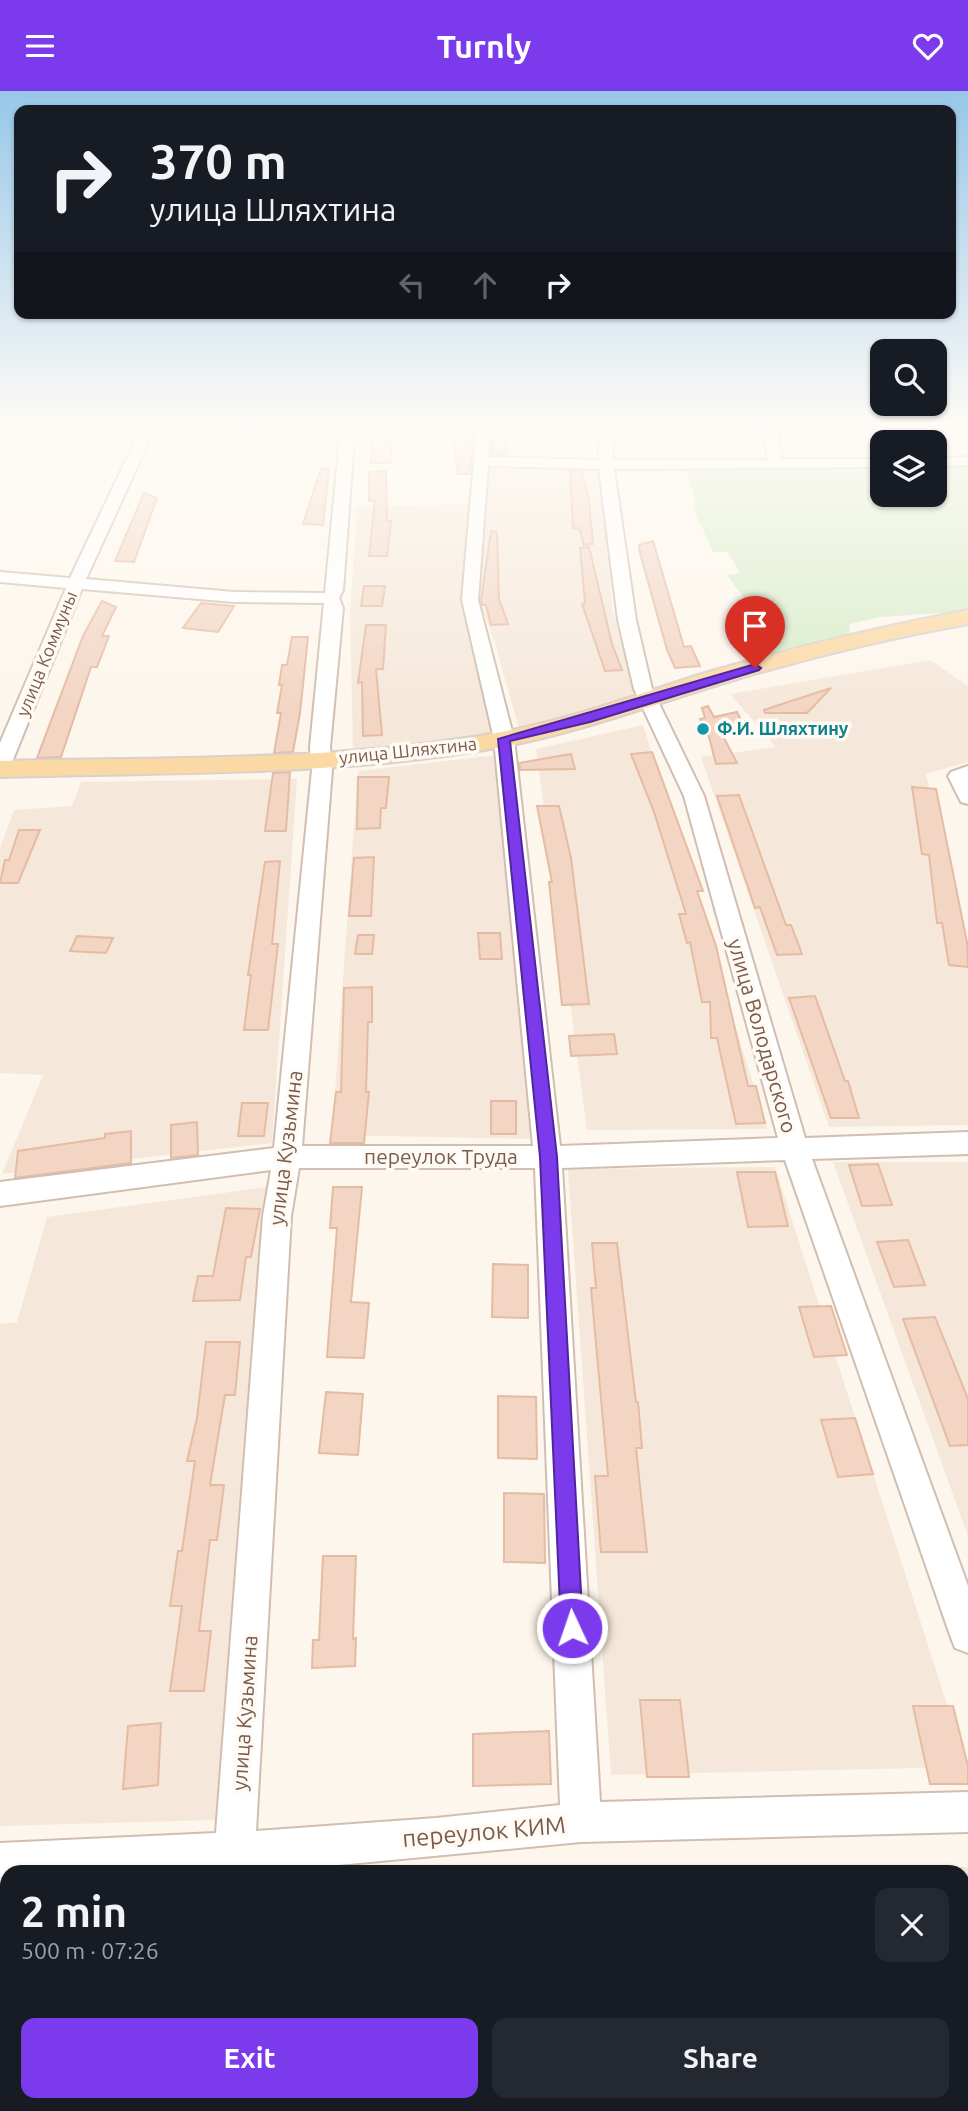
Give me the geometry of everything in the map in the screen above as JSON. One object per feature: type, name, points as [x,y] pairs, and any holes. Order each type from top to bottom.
[{"type":"main road","name":"улица Шляхтина","points":[[0,768],[321,760],[421,752],[504,739],[876,634],[968,617]]},
{"type":"street","name":"улица Коммуны","points":[[0,768],[76,583],[105,520]]},
{"type":"street","name":"улица Кузьмина","points":[[235,1863],[277,1216],[287,1157],[334,608],[331,598],[335,590],[341,520]]},
{"type":"street","points":[[475,520],[470,600],[504,739],[548,1157],[582,1822]]},
{"type":"street","name":"улица Володарского","points":[[613,520],[626,620],[643,689],[694,796],[795,1150],[968,1635]]},
{"type":"street","points":[[0,577],[234,597],[331,598]]},
{"type":"street","points":[[968,772],[958,776],[968,798]]},
{"type":"street","name":"переулок Труда","points":[[0,1194],[287,1157],[548,1157],[968,1143]]},
{"type":"street","name":"переулок КИМ","points":[[0,1863],[235,1863],[582,1822],[968,1812]]},
{"type":"shaded area","points":[[356,520],[469,520],[465,619],[495,734],[353,750],[350,613]]},
{"type":"shaded area","points":[[485,520],[607,520],[612,608],[636,697],[519,729],[495,643],[478,598]]},
{"type":"shaded area","points":[[930,660],[968,686],[968,762],[926,774],[968,957],[968,1125],[829,1127],[701,757],[776,747],[730,694]]},
{"type":"shaded area","points":[[643,725],[767,1129],[587,1130],[536,749]]},
{"type":"shaded area","points":[[497,755],[538,1139],[332,1135],[358,771]]},
{"type":"shaded area","points":[[297,779],[272,1143],[2,1174],[43,1075],[0,1073],[0,848],[14,810],[72,806],[81,782]]},
{"type":"shaded area","points":[[833,1162],[968,1162],[968,1536]]},
{"type":"shaded area","points":[[775,1167],[967,1767],[611,1775],[568,1169]]},
{"type":"shaded area","points":[[267,1187],[252,1333],[215,1820],[0,1826],[0,1324],[17,1322],[47,1217]]},
{"type":"green space","points":[[699,520],[968,520],[968,611],[881,617],[849,624],[850,633],[758,662],[737,638],[773,630],[754,611],[727,575],[740,573],[728,552],[713,552]]},
{"type":"building","points":[[132,520],[149,520],[134,562],[115,561]]},
{"type":"building","points":[[304,520],[324,520],[323,525],[303,524]]},
{"type":"building","points":[[373,520],[391,521],[387,556],[369,556]]},
{"type":"building","points":[[573,520],[591,520],[593,544],[584,545],[579,528],[573,528]]},
{"type":"building","points":[[491,531],[497,532],[499,599],[508,624],[491,625],[486,605],[482,605],[481,600]]},
{"type":"building","points":[[653,541],[684,647],[691,646],[700,666],[675,668],[667,650],[640,553],[639,545]]},
{"type":"building","points":[[589,547],[612,644],[622,670],[605,671],[582,604],[585,603],[580,548]]},
{"type":"building","points":[[364,586],[385,586],[382,606],[361,606]]},
{"type":"building","points":[[102,601],[116,607],[102,636],[109,636],[97,667],[91,667],[61,757],[37,758],[83,636]]},
{"type":"building","points":[[201,603],[234,606],[218,632],[183,628]]},
{"type":"building","points":[[366,625],[386,625],[383,669],[376,669],[382,735],[363,736],[362,682],[358,683]]},
{"type":"building","points":[[292,637],[308,637],[300,713],[293,752],[274,753],[281,713],[277,713],[282,665],[287,665]]},
{"type":"building","points":[[831,688],[807,713],[765,713],[764,710]]},
{"type":"building","points":[[708,706],[714,717],[737,712],[744,726],[737,728],[737,732],[722,734],[737,763],[716,764],[709,737],[700,719],[705,718],[702,708]]},
{"type":"building","points":[[652,752],[703,891],[697,891],[716,946],[748,1086],[756,1086],[765,1123],[736,1124],[717,1038],[711,1038],[710,1002],[702,1002],[690,942],[687,943],[679,914],[686,914],[654,812],[631,754]]},
{"type":"building","points":[[571,754],[575,769],[520,770],[519,763]]},
{"type":"building","points":[[290,772],[286,831],[265,831],[273,773]]},
{"type":"building","points":[[358,777],[389,777],[386,808],[381,808],[380,828],[357,829]]},
{"type":"building","points":[[912,787],[936,789],[967,942],[968,967],[949,965],[942,923],[937,923],[929,855],[922,854]]},
{"type":"building","points":[[739,795],[786,925],[791,925],[802,954],[777,955],[760,907],[755,908],[717,796]]},
{"type":"building","points":[[537,806],[559,806],[571,858],[589,1004],[562,1005],[549,882],[552,882]]},
{"type":"building","points":[[19,830],[40,830],[18,883],[0,883],[5,860],[9,860]]},
{"type":"building","points":[[374,857],[371,916],[349,916],[354,858]]},
{"type":"building","points":[[280,861],[272,944],[278,944],[268,1030],[244,1030],[251,975],[248,975],[265,862]]},
{"type":"building","points":[[478,933],[500,933],[502,959],[480,959]]},
{"type":"building","points":[[358,935],[374,935],[372,954],[355,954]]},
{"type":"building","points":[[77,936],[113,938],[106,953],[70,951]]},
{"type":"building","points":[[372,987],[366,1092],[369,1092],[364,1143],[330,1143],[336,1092],[341,1092],[344,988]]},
{"type":"building","points":[[815,996],[845,1081],[848,1081],[859,1118],[831,1118],[789,998]]},
{"type":"building","points":[[614,1034],[617,1054],[571,1056],[569,1036]]},
{"type":"building","points":[[491,1101],[516,1101],[516,1134],[491,1134]]},
{"type":"building","points":[[242,1103],[268,1103],[264,1136],[238,1136]]},
{"type":"building","points":[[197,1122],[198,1155],[171,1158],[171,1125]]},
{"type":"building","points":[[131,1131],[131,1163],[15,1178],[18,1151],[105,1138],[105,1134]]},
{"type":"building","points":[[878,1164],[892,1205],[862,1206],[849,1165]]},
{"type":"building","points":[[737,1172],[775,1172],[788,1226],[748,1227]]},
{"type":"building","points":[[333,1187],[362,1187],[351,1302],[369,1303],[364,1358],[327,1357],[337,1228],[330,1228]]},
{"type":"building","points":[[226,1208],[260,1209],[251,1257],[246,1257],[240,1300],[193,1301],[198,1276],[213,1276]]},
{"type":"building","points":[[908,1240],[925,1285],[894,1287],[877,1242]]},
{"type":"building","points":[[592,1243],[617,1243],[638,1402],[642,1448],[636,1448],[647,1552],[601,1552],[595,1476],[608,1476],[591,1288],[596,1288]]},
{"type":"building","points":[[493,1264],[528,1265],[528,1318],[492,1317]]},
{"type":"building","points":[[831,1306],[847,1355],[814,1357],[799,1307]]},
{"type":"building","points":[[935,1317],[968,1399],[968,1445],[950,1446],[903,1319]]},
{"type":"building","points":[[206,1342],[240,1342],[235,1395],[225,1395],[210,1485],[224,1485],[217,1540],[210,1540],[199,1631],[211,1631],[204,1691],[170,1691],[182,1606],[170,1606],[178,1551],[182,1551],[195,1461],[187,1461],[197,1418]]},
{"type":"building","points":[[326,1392],[363,1394],[358,1455],[319,1453]]},
{"type":"building","points":[[498,1396],[536,1397],[537,1459],[498,1458]]},
{"type":"building","points":[[855,1418],[873,1474],[838,1477],[821,1420]]},
{"type":"building","points":[[504,1493],[544,1494],[545,1563],[504,1562]]},
{"type":"building","points":[[323,1556],[356,1556],[353,1639],[356,1638],[355,1666],[312,1668],[313,1640],[319,1640]]},
{"type":"building","points":[[640,1700],[680,1700],[689,1777],[647,1777]]},
{"type":"building","points":[[913,1706],[953,1706],[968,1766],[968,1784],[930,1784]]},
{"type":"building","points":[[161,1723],[158,1785],[123,1789],[128,1726]]},
{"type":"building","points":[[549,1731],[551,1784],[473,1786],[473,1734]]},
{"type":"place","name":"Ф.И. Шляхтину","points":[[703,729]]},
{"type":"route","points":[[572,1628],[548,1157],[504,739],[586,719],[755,668]]}]
